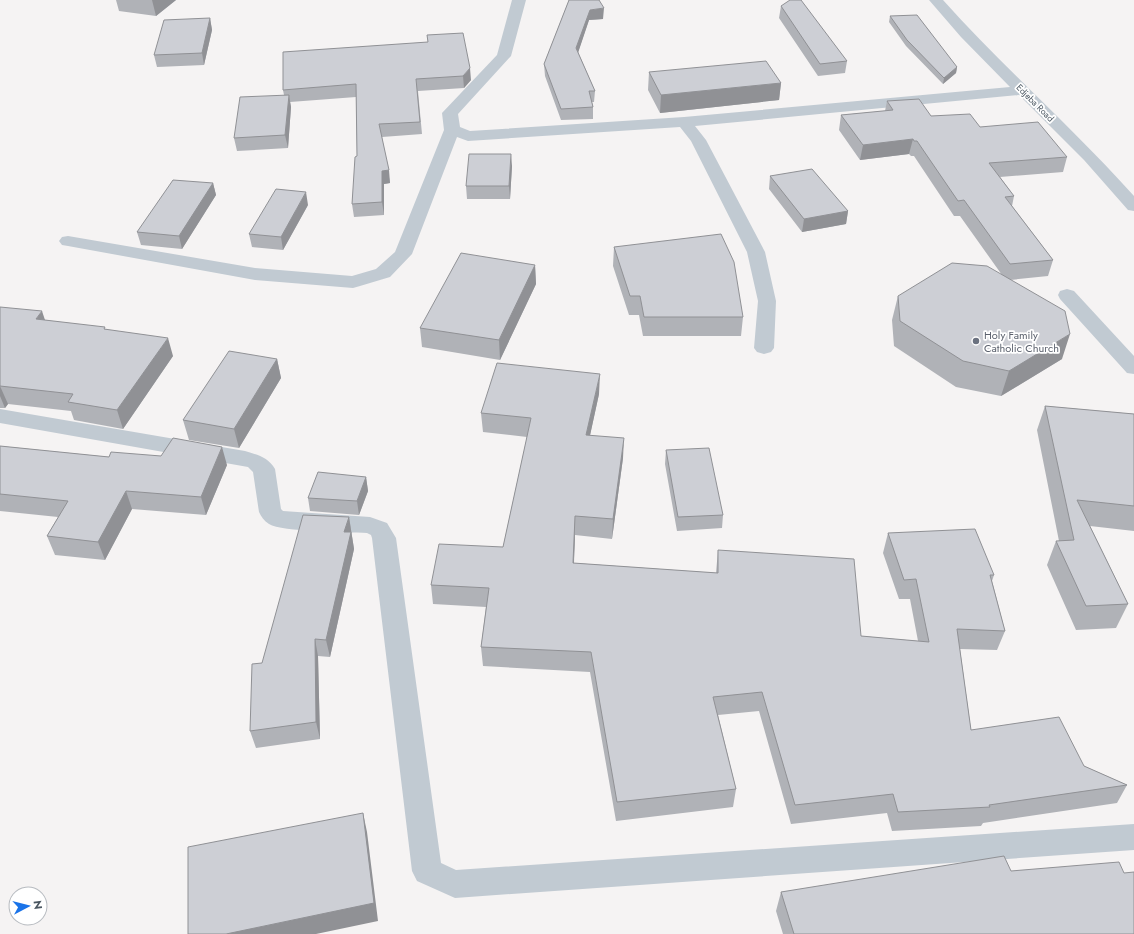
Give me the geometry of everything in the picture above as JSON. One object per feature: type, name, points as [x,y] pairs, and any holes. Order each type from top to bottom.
[{"type":"street","points":[[68,241],[254,274],[353,282],[383,273],[403,254],[452,130],[450,113],[504,56],[518,0]]},
{"type":"street","name":"Edjeba Road","points":[[936,0],[966,34],[1090,157],[1134,206]]},
{"type":"street","points":[[452,130],[468,136],[684,122],[1022,90]]},
{"type":"street","points":[[684,122],[698,140],[756,252],[767,300],[764,348]]},
{"type":"street","points":[[1067,296],[1134,368]]},
{"type":"street","points":[[0,416],[246,459],[256,462],[264,469],[270,512],[277,518],[370,525],[379,529],[384,538],[427,871],[455,884],[1134,837]]},
{"type":"building","points":[[569,0],[599,0],[604,8],[590,10],[576,48],[595,91],[589,91],[593,107],[561,109],[544,64]]},
{"type":"building","points":[[790,0],[801,0],[847,61],[820,64],[781,6]]},
{"type":"building","points":[[917,15],[957,67],[944,78],[907,40],[890,16]]},
{"type":"building","points":[[210,18],[202,53],[154,55],[164,20]]},
{"type":"building","points":[[463,33],[470,68],[463,76],[416,79],[420,122],[379,124],[389,170],[382,171],[382,202],[352,204],[355,157],[357,156],[356,84],[283,90],[283,52],[428,42],[427,35]]},
{"type":"building","points":[[766,61],[781,83],[661,95],[649,72]]},
{"type":"building","points":[[289,95],[285,135],[234,138],[240,97]]},
{"type":"building","points":[[919,99],[931,116],[970,114],[980,127],[1038,122],[1067,157],[989,163],[1014,196],[1005,197],[1053,260],[1010,264],[964,200],[958,201],[917,141],[914,141],[913,139],[863,145],[841,115],[893,110],[887,101]]},
{"type":"building","points":[[469,154],[511,154],[509,186],[466,186]]},
{"type":"building","points":[[812,169],[848,211],[804,219],[770,176]]},
{"type":"building","points":[[173,180],[213,183],[179,236],[137,232]]},
{"type":"building","points":[[276,189],[306,192],[281,237],[249,234]]},
{"type":"building","points":[[721,234],[734,262],[743,317],[644,317],[640,296],[630,296],[614,247]]},
{"type":"building","points":[[461,253],[535,265],[499,340],[420,328]]},
{"type":"building","name":"Holy Family Catholic Church","points":[[952,263],[987,266],[1065,311],[1070,334],[1009,371],[963,361],[900,321],[898,296]]},
{"type":"building","points":[[0,307],[42,311],[36,319],[105,327],[104,329],[168,338],[117,410],[68,402],[73,394],[0,386]]},
{"type":"building","points":[[229,351],[277,359],[234,429],[183,420]]},
{"type":"building","points":[[497,363],[600,374],[586,435],[624,438],[613,519],[575,516],[573,563],[718,573],[718,550],[854,559],[861,636],[929,642],[916,579],[904,580],[888,533],[975,529],[994,575],[990,575],[1005,631],[957,629],[971,730],[1059,717],[1084,766],[1127,785],[989,805],[990,807],[898,812],[893,794],[795,805],[762,692],[713,697],[736,789],[617,802],[591,652],[481,647],[489,588],[431,585],[439,544],[503,547],[531,418],[481,413]]},
{"type":"building","points":[[1045,406],[1134,414],[1134,506],[1077,500],[1128,604],[1086,606],[1056,541],[1074,540]]},
{"type":"building","points":[[173,438],[222,447],[201,497],[126,491],[98,542],[47,536],[68,501],[0,494],[0,446],[109,457],[111,452],[161,456]]},
{"type":"building","points":[[709,448],[723,515],[678,517],[666,450]]},
{"type":"building","points":[[318,472],[366,477],[357,501],[308,498]]},
{"type":"building","points":[[303,515],[349,517],[344,532],[351,532],[326,640],[315,639],[316,722],[250,731],[252,664],[262,663]]},
{"type":"building","points":[[363,813],[374,903],[226,934],[188,934],[188,847]]},
{"type":"building","points":[[1004,856],[1011,871],[1119,862],[1124,873],[1134,872],[1134,934],[794,934],[781,892]]},
{"type":"place","name":"Holy Family Catholic Church","points":[[976,341]]}]
